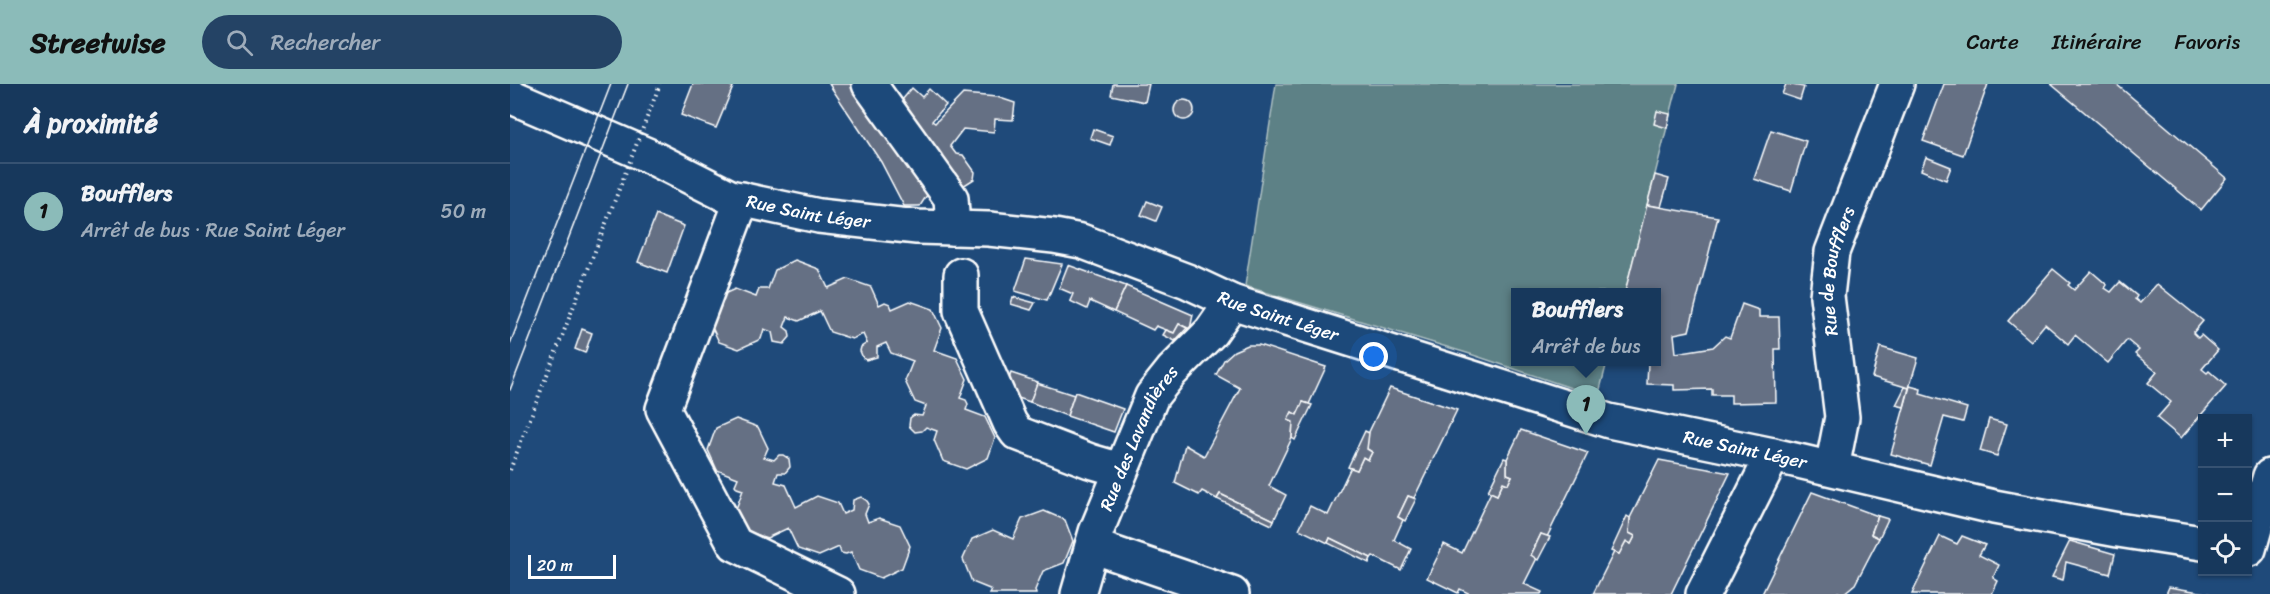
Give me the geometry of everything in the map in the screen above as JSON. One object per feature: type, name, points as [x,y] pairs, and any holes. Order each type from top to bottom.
[{"type":"street","points":[[870,84],[951,198],[953,228]]},
{"type":"street","name":"Rue de Boufflers","points":[[1832,468],[1842,417],[1827,296],[1832,252],[1897,84]]},
{"type":"street","name":"Rue Saint Léger","points":[[510,96],[647,156],[730,197],[819,216],[917,227],[1054,236],[1081,241],[1187,281],[1232,302],[1609,421],[1773,454],[1994,507],[2198,542]]},
{"type":"street","points":[[742,199],[663,409],[735,544],[838,594]]},
{"type":"street","points":[[961,275],[961,311],[1010,423],[1017,433],[1090,461],[1121,470]]},
{"type":"street","name":"Rue des Lavandières","points":[[1078,594],[1092,546],[1152,396],[1172,371],[1211,332],[1232,302]]},
{"type":"street","points":[[1703,594],[1773,454]]},
{"type":"street","points":[[2256,550],[2270,476]]},
{"type":"street","points":[[1092,546],[1232,594]]},
{"type":"path","points":[[510,470],[660,84]]},
{"type":"green space","points":[[1276,84],[1678,84],[1626,288],[1511,288],[1511,366],[1606,366],[1598,397],[1470,354],[1245,286]]},
{"type":"building","points":[[693,84],[727,84],[733,87],[716,128],[681,115]]},
{"type":"building","points":[[829,84],[855,84],[929,192],[920,206],[904,206],[881,162]]},
{"type":"building","points":[[1113,84],[1149,84],[1145,102],[1111,95]]},
{"type":"building","points":[[1786,84],[1804,87],[1800,100],[1782,94]]},
{"type":"building","points":[[1944,84],[1988,84],[1963,155],[1923,141]]},
{"type":"building","points":[[2051,84],[2116,84],[2227,178],[2201,210]]},
{"type":"building","points":[[912,88],[922,97],[929,89],[946,105],[932,121],[935,123],[963,94],[997,97],[1015,103],[1013,120],[995,119],[994,132],[963,129],[950,146],[956,154],[963,155],[975,172],[974,179],[963,186],[902,100]]},
{"type":"building","points":[[1184,100],[1191,103],[1194,110],[1191,117],[1184,120],[1177,117],[1174,110],[1177,103]]},
{"type":"building","points":[[1657,111],[1670,114],[1667,128],[1654,124]]},
{"type":"building","points":[[1093,129],[1113,136],[1110,145],[1090,138]]},
{"type":"building","points":[[1771,130],[1806,141],[1791,191],[1754,179]]},
{"type":"building","points":[[1926,157],[1951,167],[1946,180],[1921,170]]},
{"type":"building","points":[[1655,175],[1669,179],[1661,207],[1647,205]]},
{"type":"building","points":[[1147,201],[1162,207],[1156,221],[1141,215]]},
{"type":"building","points":[[1647,205],[1718,217],[1689,331],[1674,334],[1676,353],[1713,347],[1725,336],[1730,338],[1742,304],[1759,310],[1759,317],[1779,317],[1780,349],[1775,349],[1776,402],[1731,403],[1731,395],[1712,395],[1712,389],[1674,390],[1674,385],[1647,384],[1648,366],[1661,366],[1661,288],[1626,288]]},
{"type":"building","points":[[656,215],[684,226],[667,273],[638,262]]},
{"type":"building","points":[[1026,259],[1062,264],[1047,300],[1015,291]]},
{"type":"building","points":[[795,260],[819,269],[828,288],[848,279],[871,287],[879,305],[885,302],[890,304],[892,309],[910,301],[933,309],[942,328],[934,350],[957,358],[967,379],[960,398],[966,400],[968,404],[966,410],[985,417],[995,438],[988,458],[966,469],[943,461],[934,440],[937,431],[926,427],[922,431],[915,432],[909,426],[910,418],[914,415],[922,416],[926,406],[915,402],[905,381],[913,361],[891,353],[886,343],[877,347],[877,357],[866,360],[860,351],[861,347],[867,343],[863,334],[852,339],[830,332],[820,311],[799,321],[788,317],[784,327],[789,331],[790,337],[784,344],[774,342],[772,332],[764,329],[761,339],[739,349],[719,342],[708,319],[715,298],[735,289],[756,297],[759,289],[768,289],[775,270]]},
{"type":"building","points":[[1068,265],[1126,286],[1114,312],[1090,301],[1087,309],[1070,301],[1073,294],[1059,288]]},
{"type":"building","points":[[2053,269],[2070,283],[2068,285],[2074,290],[2091,271],[2107,285],[2105,288],[2111,292],[2120,282],[2137,296],[2135,299],[2140,303],[2157,284],[2203,321],[2193,333],[2198,338],[2201,335],[2218,350],[2202,369],[2207,373],[2209,371],[2226,386],[2202,414],[2198,414],[2198,418],[2181,438],[2157,418],[2171,402],[2148,383],[2157,372],[2135,354],[2139,350],[2127,340],[2108,363],[2075,335],[2068,344],[2045,324],[2031,341],[2008,321]]},
{"type":"building","points":[[1126,286],[1193,315],[1190,329],[1179,324],[1174,333],[1156,326],[1153,330],[1114,312]]},
{"type":"building","points":[[1013,297],[1035,303],[1031,310],[1011,304]]},
{"type":"building","points":[[1179,324],[1187,328],[1175,341],[1163,335],[1166,330],[1174,333]]},
{"type":"building","points":[[582,329],[592,333],[585,353],[575,349]]},
{"type":"building","points":[[1248,345],[1259,345],[1326,367],[1309,404],[1303,402],[1297,415],[1292,412],[1288,420],[1293,422],[1292,438],[1269,486],[1286,495],[1274,520],[1220,494],[1217,499],[1202,491],[1199,495],[1175,483],[1185,445],[1204,456],[1240,388],[1216,375],[1224,360],[1234,351]]},
{"type":"building","points":[[1880,347],[1918,358],[1909,388],[1872,377]]},
{"type":"building","points":[[1011,373],[1038,382],[1030,402],[1004,393]]},
{"type":"building","points":[[1037,383],[1074,395],[1067,416],[1030,402]]},
{"type":"building","points":[[1910,386],[1921,389],[1920,394],[1967,408],[1963,422],[1944,417],[1930,465],[1891,454]]},
{"type":"building","points":[[1905,387],[1909,388],[1904,407],[1896,405]]},
{"type":"building","points":[[1390,388],[1457,410],[1414,498],[1408,496],[1398,517],[1403,520],[1394,540],[1411,549],[1401,570],[1330,538],[1328,543],[1299,529],[1310,506],[1328,515],[1351,467],[1357,470],[1363,457],[1368,460],[1372,452],[1367,449],[1368,434]]},
{"type":"building","points":[[1075,392],[1123,409],[1114,432],[1067,416]]},
{"type":"building","points":[[1303,402],[1312,405],[1295,440],[1292,438],[1293,422],[1288,420],[1292,412],[1297,415]]},
{"type":"building","points":[[736,419],[758,427],[768,448],[764,457],[774,460],[779,455],[783,455],[789,459],[790,467],[785,473],[778,473],[775,482],[786,485],[796,507],[817,496],[838,503],[843,514],[852,510],[853,500],[861,497],[869,504],[865,514],[868,522],[879,518],[900,525],[910,546],[902,568],[881,578],[859,570],[851,552],[841,553],[839,547],[819,556],[798,549],[788,528],[767,538],[746,531],[736,509],[743,490],[735,485],[738,478],[717,470],[708,450],[716,428]]},
{"type":"building","points":[[1989,419],[2007,424],[1997,456],[1980,451]]},
{"type":"building","points":[[1521,430],[1588,453],[1547,537],[1541,534],[1531,555],[1537,558],[1524,584],[1542,592],[1541,594],[1470,594],[1460,589],[1458,593],[1427,578],[1444,544],[1462,553],[1491,492],[1497,495],[1503,482],[1508,484],[1512,476],[1507,474],[1507,459]]},
{"type":"building","points":[[1365,431],[1369,433],[1367,449],[1372,452],[1368,460],[1363,457],[1357,470],[1348,467]]},
{"type":"building","points":[[1504,458],[1507,459],[1507,474],[1512,476],[1508,484],[1503,482],[1497,495],[1488,491]]},
{"type":"building","points":[[1659,460],[1730,473],[1671,594],[1593,594],[1614,552],[1619,554],[1626,541],[1631,544],[1635,536],[1629,533],[1630,518]]},
{"type":"building","points":[[1812,492],[1878,516],[1871,534],[1879,538],[1855,584],[1843,594],[1838,592],[1837,594],[1762,594]]},
{"type":"building","points":[[1220,494],[1274,520],[1272,525],[1217,499]]},
{"type":"building","points":[[1408,496],[1416,499],[1405,521],[1398,517]]},
{"type":"building","points":[[1044,511],[1065,520],[1073,541],[1064,563],[1043,571],[1035,590],[1036,594],[990,594],[992,590],[972,582],[963,559],[972,539],[993,530],[1013,539],[1022,519]]},
{"type":"building","points":[[1627,516],[1630,518],[1629,533],[1635,536],[1631,544],[1626,541],[1619,554],[1611,551]]},
{"type":"building","points":[[1878,516],[1888,519],[1879,538],[1871,534]]},
{"type":"building","points":[[1541,534],[1550,537],[1538,560],[1531,555]]},
{"type":"building","points":[[1940,536],[1957,544],[1962,536],[1985,545],[1979,555],[1999,565],[1993,578],[1998,581],[1992,594],[1912,594]]},
{"type":"building","points":[[1330,538],[1371,558],[1369,563],[1328,543]]},
{"type":"building","points":[[2070,541],[2115,554],[2110,574],[2066,562],[2063,580],[2052,577]]},
{"type":"building","points":[[2169,587],[2212,594],[2166,594]]},
{"type":"tram line","points":[[510,344],[611,84]]},
{"type":"tram line","points":[[510,390],[628,84]]},
{"type":"place","name":"Boufflers","points":[[1586,435]]}]
